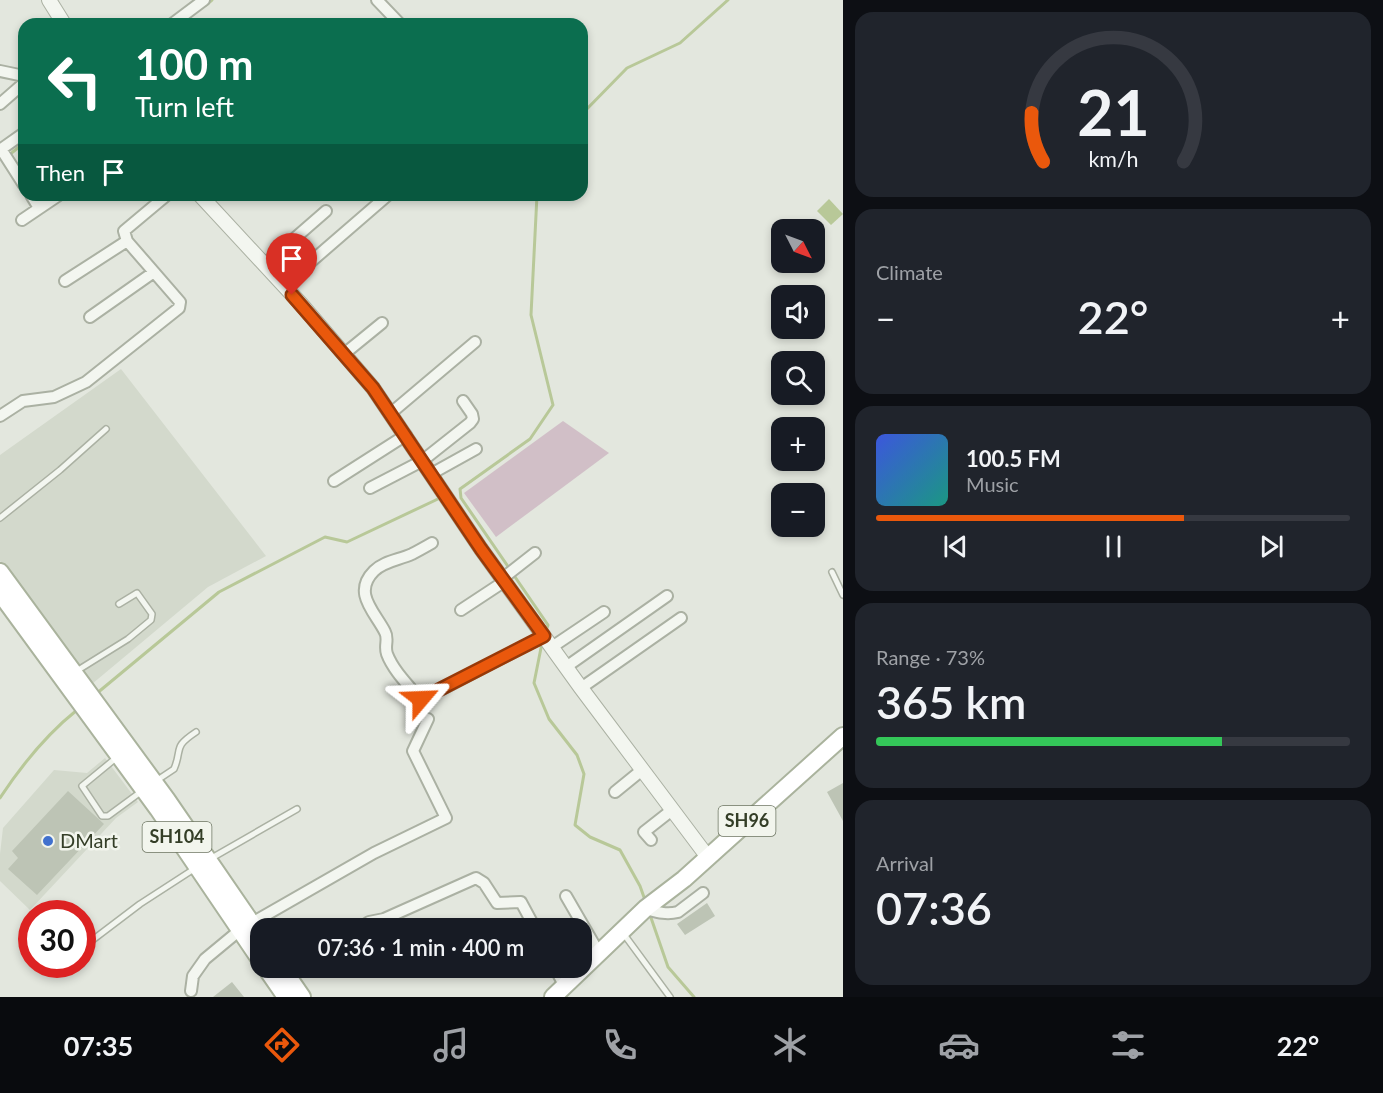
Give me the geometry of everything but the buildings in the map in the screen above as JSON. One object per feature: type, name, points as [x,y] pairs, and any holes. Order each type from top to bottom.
[{"type":"main road","name":"SH104","points":[[0,572],[73,682],[250,929]]},
{"type":"main road","name":"SH104","points":[[0,593],[73,682]]},
{"type":"main road","name":"SH104","points":[[95,712],[119,756],[149,786]]},
{"type":"main road","name":"SH96","points":[[558,991],[648,907],[684,879],[843,736]]},
{"type":"main road","points":[[273,978],[286,997]]},
{"type":"main road","points":[[289,978],[302,997]]},
{"type":"street","points":[[180,18],[204,0]]},
{"type":"street","points":[[377,0],[394,18]]},
{"type":"street","points":[[54,2],[61,18]]},
{"type":"street","points":[[0,71],[18,75]]},
{"type":"street","points":[[0,104],[18,88]]},
{"type":"street","points":[[18,137],[1,149],[18,176]]},
{"type":"street","points":[[35,201],[39,208]]},
{"type":"street","points":[[21,220],[49,201]]},
{"type":"street","points":[[0,416],[23,401],[54,397],[86,382],[179,308],[180,302],[127,242],[124,231],[160,201]]},
{"type":"street","points":[[205,201],[284,285],[344,354],[390,413],[581,688],[707,856]]},
{"type":"street","points":[[284,285],[381,201]]},
{"type":"street","points":[[264,265],[326,212]]},
{"type":"street","points":[[65,281],[127,242]]},
{"type":"street","points":[[90,317],[154,272]]},
{"type":"street","points":[[344,354],[382,323]]},
{"type":"street","points":[[390,413],[475,342]]},
{"type":"street","points":[[370,488],[422,461],[470,423],[473,419],[472,414],[463,400]]},
{"type":"street","points":[[334,481],[406,435]]},
{"type":"street","points":[[431,474],[476,449]]},
{"type":"street","points":[[432,543],[381,565],[372,573],[364,594],[387,637],[385,647],[388,657],[419,698],[423,699],[548,641],[604,612]]},
{"type":"street","points":[[461,610],[535,553]]},
{"type":"street","points":[[566,667],[667,596]]},
{"type":"street","points":[[581,688],[681,618]]},
{"type":"street","points":[[270,918],[374,853],[446,818],[413,751],[428,719]]},
{"type":"street","points":[[615,792],[642,770]]},
{"type":"street","points":[[651,840],[644,832],[672,810]]},
{"type":"street","points":[[386,918],[476,878],[484,883],[497,903],[521,902],[530,918]]},
{"type":"street","points":[[648,907],[666,914],[678,912],[703,893]]},
{"type":"street","points":[[566,896],[599,953]]},
{"type":"street","points":[[191,991],[193,976],[205,959],[250,931]]},
{"type":"lane","points":[[0,518],[60,470],[106,429]]},
{"type":"lane","points":[[832,572],[843,595]]},
{"type":"lane","points":[[73,682],[151,620],[152,614],[137,593],[119,604]]},
{"type":"lane","points":[[119,756],[84,783],[82,789],[105,817],[174,769],[177,750],[196,732]]},
{"type":"lane","points":[[96,937],[140,904],[203,863],[297,808]]},
{"type":"lane","points":[[622,931],[670,997]]},
{"type":"shaded area","points":[[829,199],[843,214],[831,225],[817,211]]},
{"type":"shaded area","points":[[121,369],[266,556],[208,587],[92,684],[0,561],[0,455]]},
{"type":"shaded area","points":[[563,421],[609,453],[496,537],[464,493]]},
{"type":"shaded area","name":"DMart","points":[[105,758],[138,802],[116,818],[39,900],[20,900],[0,881],[3,828],[54,770],[87,773]]},
{"type":"waterway","points":[[206,5],[212,0]]},
{"type":"waterway","points":[[588,108],[627,68],[680,43],[728,0]]},
{"type":"waterway","points":[[9,155],[18,148]]},
{"type":"waterway","points":[[509,568],[461,498],[460,489],[530,439],[553,405],[531,315],[537,201]]},
{"type":"waterway","points":[[96,694],[219,592],[325,537],[347,542],[440,498]]},
{"type":"waterway","points":[[513,574],[548,625],[546,631]]},
{"type":"waterway","points":[[542,643],[534,683],[549,719],[577,755],[584,774],[575,825],[590,837],[620,850],[645,900]]},
{"type":"waterway","points":[[0,798],[35,751],[77,710]]},
{"type":"waterway","points":[[649,912],[668,967],[694,997]]},
{"type":"place","name":"DMart","points":[[48,841]]},
{"type":"route","points":[[292,295],[373,388],[481,549],[544,636],[421,699]]}]
